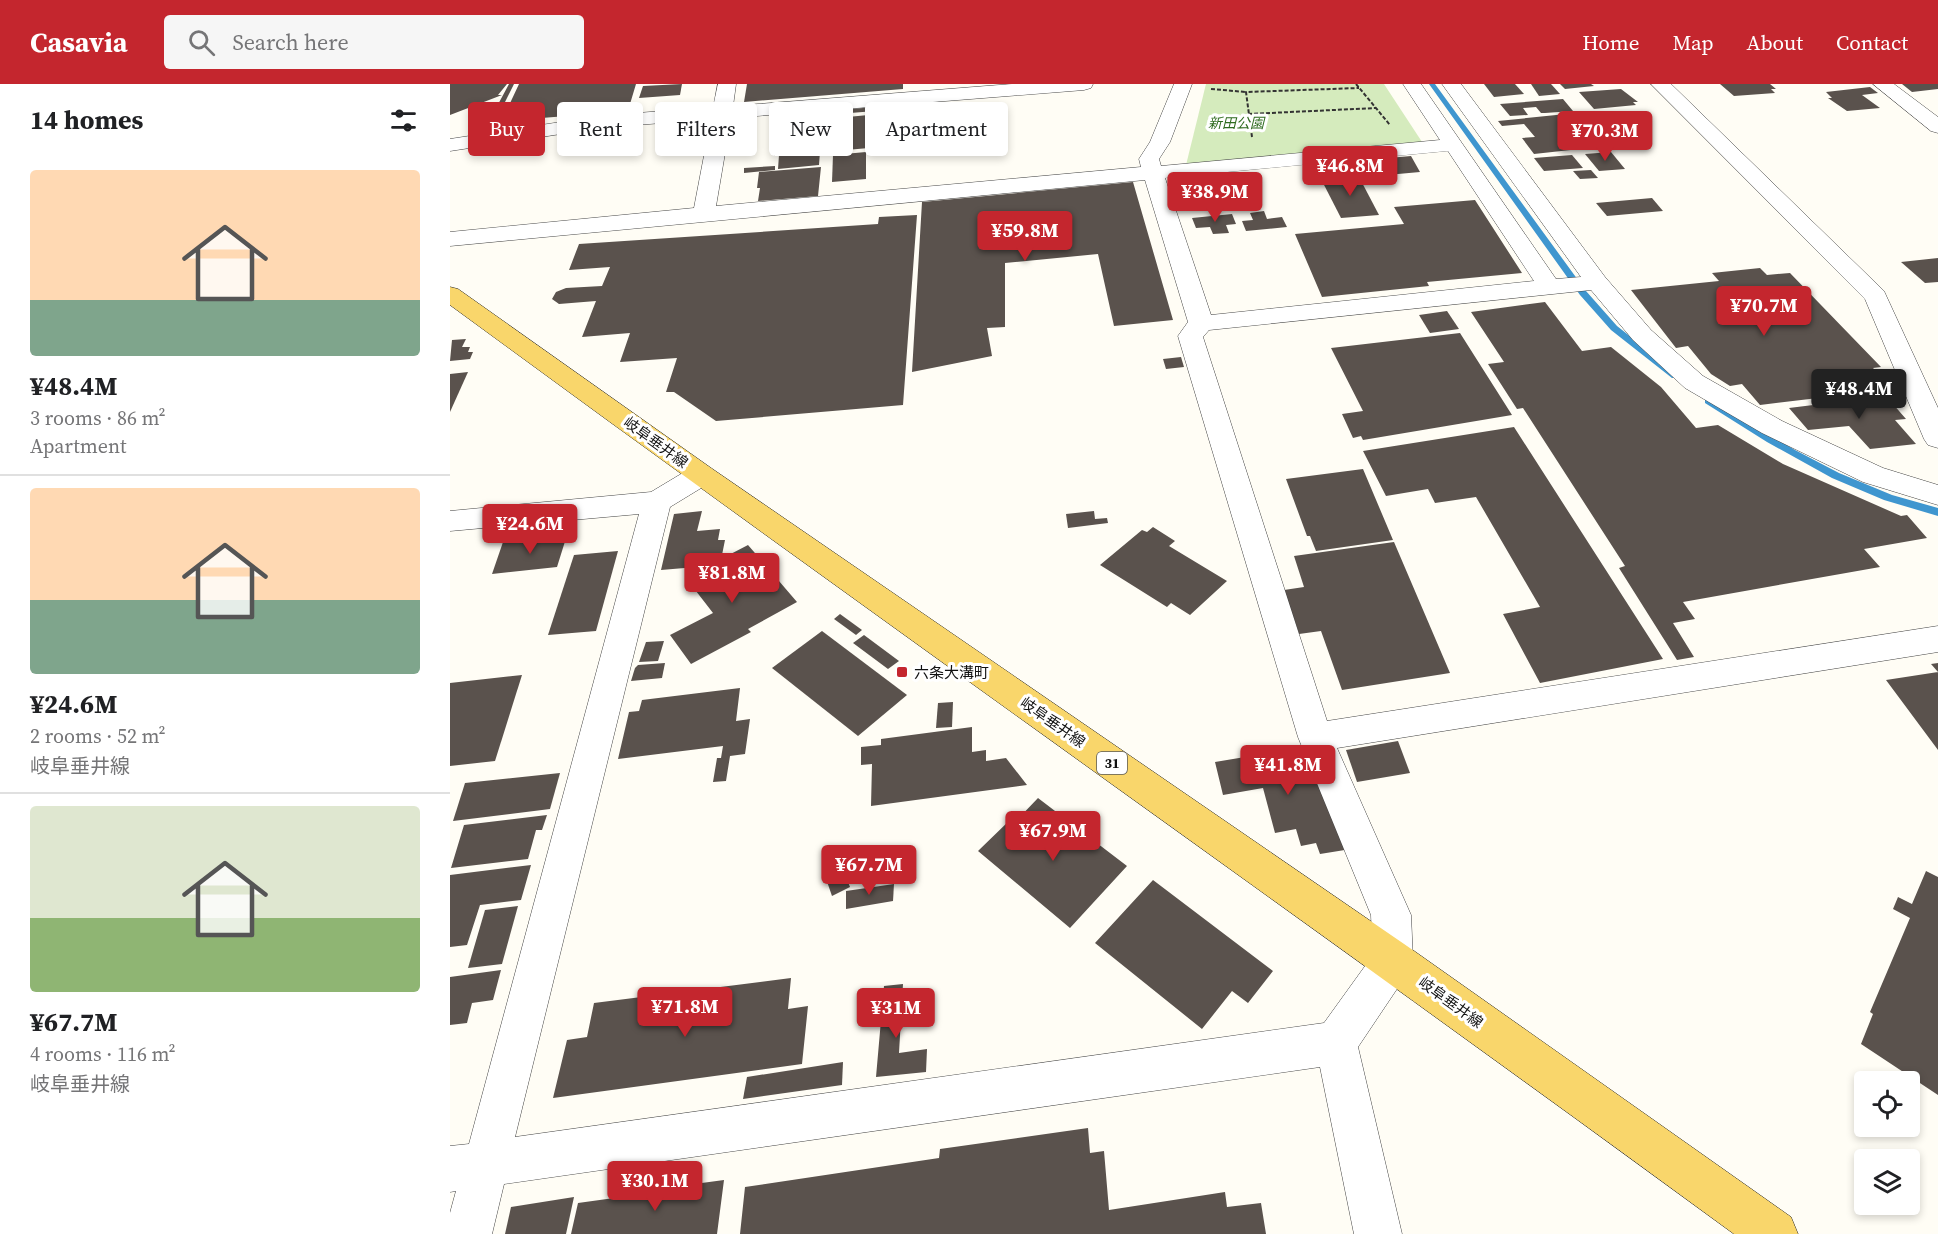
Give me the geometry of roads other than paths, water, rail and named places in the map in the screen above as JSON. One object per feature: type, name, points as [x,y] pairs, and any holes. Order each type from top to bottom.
[{"type":"main road","name":"岐阜垂井線","points":[[450,294],[701,475],[1393,960],[1774,1234]]},
{"type":"street","points":[[724,102],[727,84]]},
{"type":"street","points":[[757,109],[958,89],[1084,84]]},
{"type":"street","points":[[1412,84],[1549,286]]},
{"type":"street","points":[[1451,84],[1597,282],[1642,335],[1694,382],[1772,427],[1863,470],[1938,495]]},
{"type":"street","points":[[1660,84],[1876,296],[1938,439]]},
{"type":"street","points":[[1882,84],[1938,127]]},
{"type":"street","points":[[1183,85],[1160,142],[1149,159],[1201,323]]},
{"type":"street","points":[[450,145],[600,122],[655,117]]},
{"type":"street","points":[[450,239],[704,213],[1452,146]]},
{"type":"street","points":[[704,213],[714,156]]},
{"type":"street","points":[[1378,1234],[1336,1043],[1393,960],[1391,915],[1315,737],[1190,336],[1201,323],[1597,282]]},
{"type":"street","points":[[450,521],[657,502],[701,475]]},
{"type":"street","points":[[468,1234],[468,1166],[657,502]]},
{"type":"street","points":[[1315,737],[1938,639]]},
{"type":"street","points":[[468,1166],[1336,1043]]},
{"type":"waterway","points":[[1432,84],[1583,293],[1614,328],[1675,376]]},
{"type":"waterway","points":[[1708,401],[1770,440],[1858,486],[1938,512]]},
{"type":"place","name":"六条大溝町","points":[[902,672]]},
{"type":"park label","name":"新田公園","points":[[1236,123]]}]
